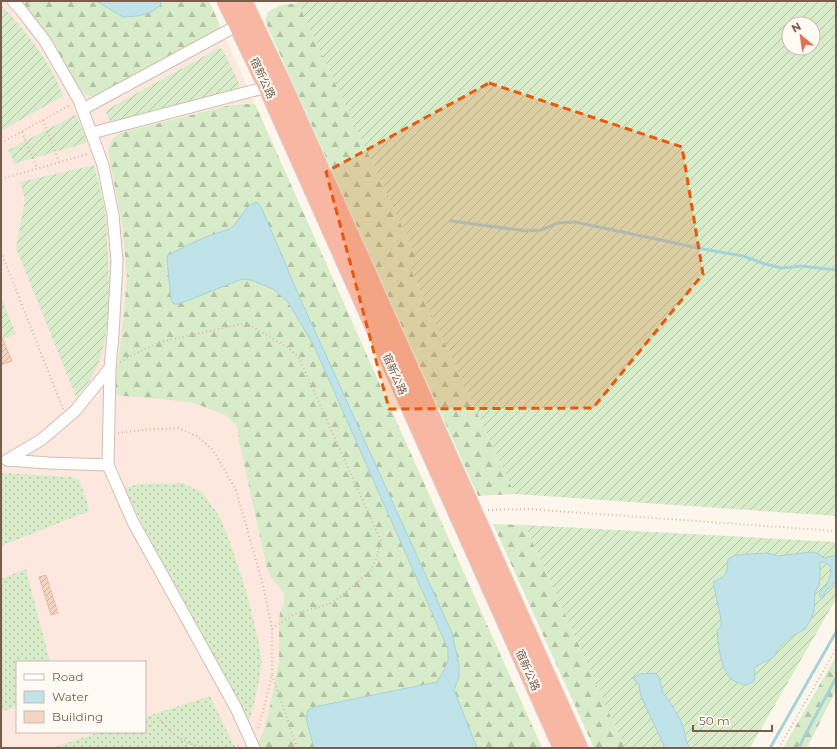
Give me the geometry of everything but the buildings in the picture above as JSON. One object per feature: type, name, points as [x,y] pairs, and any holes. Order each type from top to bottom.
[{"type":"highway","name":"宿新公路","points":[[226,1],[267,87],[562,748]]},
{"type":"highway","name":"宿新公路","points":[[243,1],[284,88],[579,748]]},
{"type":"lane","points":[[13,1],[45,40],[81,104],[103,165],[113,214],[117,261],[110,368],[108,465],[133,522],[236,708],[252,744]]},
{"type":"lane","points":[[81,104],[238,25]]},
{"type":"lane","points":[[92,133],[267,87]]},
{"type":"lane","points":[[4,460],[41,440],[67,418],[75,411],[110,368]]},
{"type":"lane","points":[[4,460],[108,465]]},
{"type":"path","points":[[1,143],[43,120],[81,104]]},
{"type":"path","points":[[43,120],[59,162]]},
{"type":"path","points":[[22,132],[37,168]]},
{"type":"path","points":[[1,179],[98,151]]},
{"type":"path","points":[[1,252],[67,418]]},
{"type":"path","points":[[110,368],[160,342],[246,323],[287,347],[298,356],[380,541],[376,559],[371,570],[340,597],[329,604],[295,614],[272,628]]},
{"type":"path","points":[[109,434],[178,428],[197,436],[213,450],[236,490],[263,585],[272,628],[272,674],[258,728],[252,744],[226,748]]},
{"type":"path","points":[[473,510],[528,509],[836,531]]},
{"type":"path","points":[[779,748],[836,649]]},
{"type":"path","points":[[272,674],[297,748]]},
{"type":"path","points":[[160,720],[173,734],[189,743],[204,748]]},
{"type":"highlighted area","points":[[489,83],[682,147],[703,274],[593,408],[389,409],[326,172]]},
{"type":"shaded area","points":[[1,1],[209,1],[542,748],[1,748]]},
{"type":"green space","points":[[18,1],[209,1],[219,23],[218,29],[214,34],[98,95],[92,96],[86,95],[79,88],[42,28]]},
{"type":"green space","points":[[297,1],[836,1],[836,516],[515,494],[408,264],[416,258]]},
{"type":"green space","points":[[298,3],[408,239],[416,258],[408,264],[515,494],[478,496],[265,21],[268,12],[280,5]]},
{"type":"green space","points":[[1,5],[20,25],[45,59],[63,96],[1,131]]},
{"type":"green space","points":[[219,48],[222,49],[239,83],[238,90],[114,125],[110,122],[106,112],[108,109]]},
{"type":"green space","points":[[255,104],[542,748],[258,748],[257,745],[264,730],[271,702],[279,660],[279,619],[280,612],[284,605],[284,594],[271,578],[267,568],[237,426],[227,416],[191,402],[114,395],[127,275],[122,223],[108,151],[113,139],[117,135],[124,132],[227,106]]},
{"type":"green space","points":[[75,115],[86,139],[86,143],[13,164],[12,157],[8,150]]},
{"type":"green space","points":[[94,165],[107,223],[109,292],[107,330],[98,364],[86,386],[76,397],[16,248],[25,200],[20,182]]},
{"type":"green space","points":[[1,297],[16,334],[4,339],[1,332]]},
{"type":"green space","points":[[1,473],[72,477],[80,481],[89,511],[1,546]]},
{"type":"green space","points":[[183,483],[202,492],[220,517],[247,594],[258,639],[262,664],[249,721],[163,565],[124,488],[139,484]]},
{"type":"green space","points":[[493,524],[525,525],[625,748],[594,748]]},
{"type":"green space","points":[[525,525],[836,542],[836,599],[750,748],[625,748]]},
{"type":"green space","points":[[26,569],[50,661],[16,661],[16,706],[1,712],[1,579]]},
{"type":"green space","points":[[836,656],[836,690],[807,748],[783,748]]},
{"type":"green space","points":[[210,696],[235,748],[52,748],[97,733],[146,733],[146,717]]},
{"type":"water","points":[[96,1],[160,1],[161,5],[151,12],[138,16],[123,17]]},
{"type":"water","points":[[257,202],[262,209],[299,296],[452,633],[459,665],[459,677],[454,690],[477,748],[314,748],[306,719],[308,710],[314,707],[437,682],[448,661],[448,649],[314,346],[288,302],[273,289],[251,280],[242,279],[179,304],[174,304],[171,300],[167,259],[168,255],[205,237],[231,228],[249,206]]},
{"type":"water","points":[[811,552],[819,554],[824,558],[836,555],[836,582],[826,590],[822,599],[820,593],[829,580],[831,567],[825,562],[821,562],[819,585],[815,593],[814,611],[805,629],[789,638],[778,649],[774,657],[755,667],[755,678],[753,682],[746,685],[734,681],[726,672],[721,658],[717,631],[721,626],[721,619],[713,582],[724,576],[727,571],[728,559],[735,555],[767,553],[778,556]]},
{"type":"water","points":[[655,673],[659,677],[663,693],[681,721],[686,741],[690,748],[665,748],[641,696],[639,685],[633,678],[640,674]]},
{"type":"waterway","points":[[451,221],[526,231],[541,230],[558,223],[575,222],[743,256],[782,268],[801,266],[836,270]]},
{"type":"waterway","points":[[770,748],[836,632]]},
{"type":"waterway","points":[[799,748],[836,678]]}]
